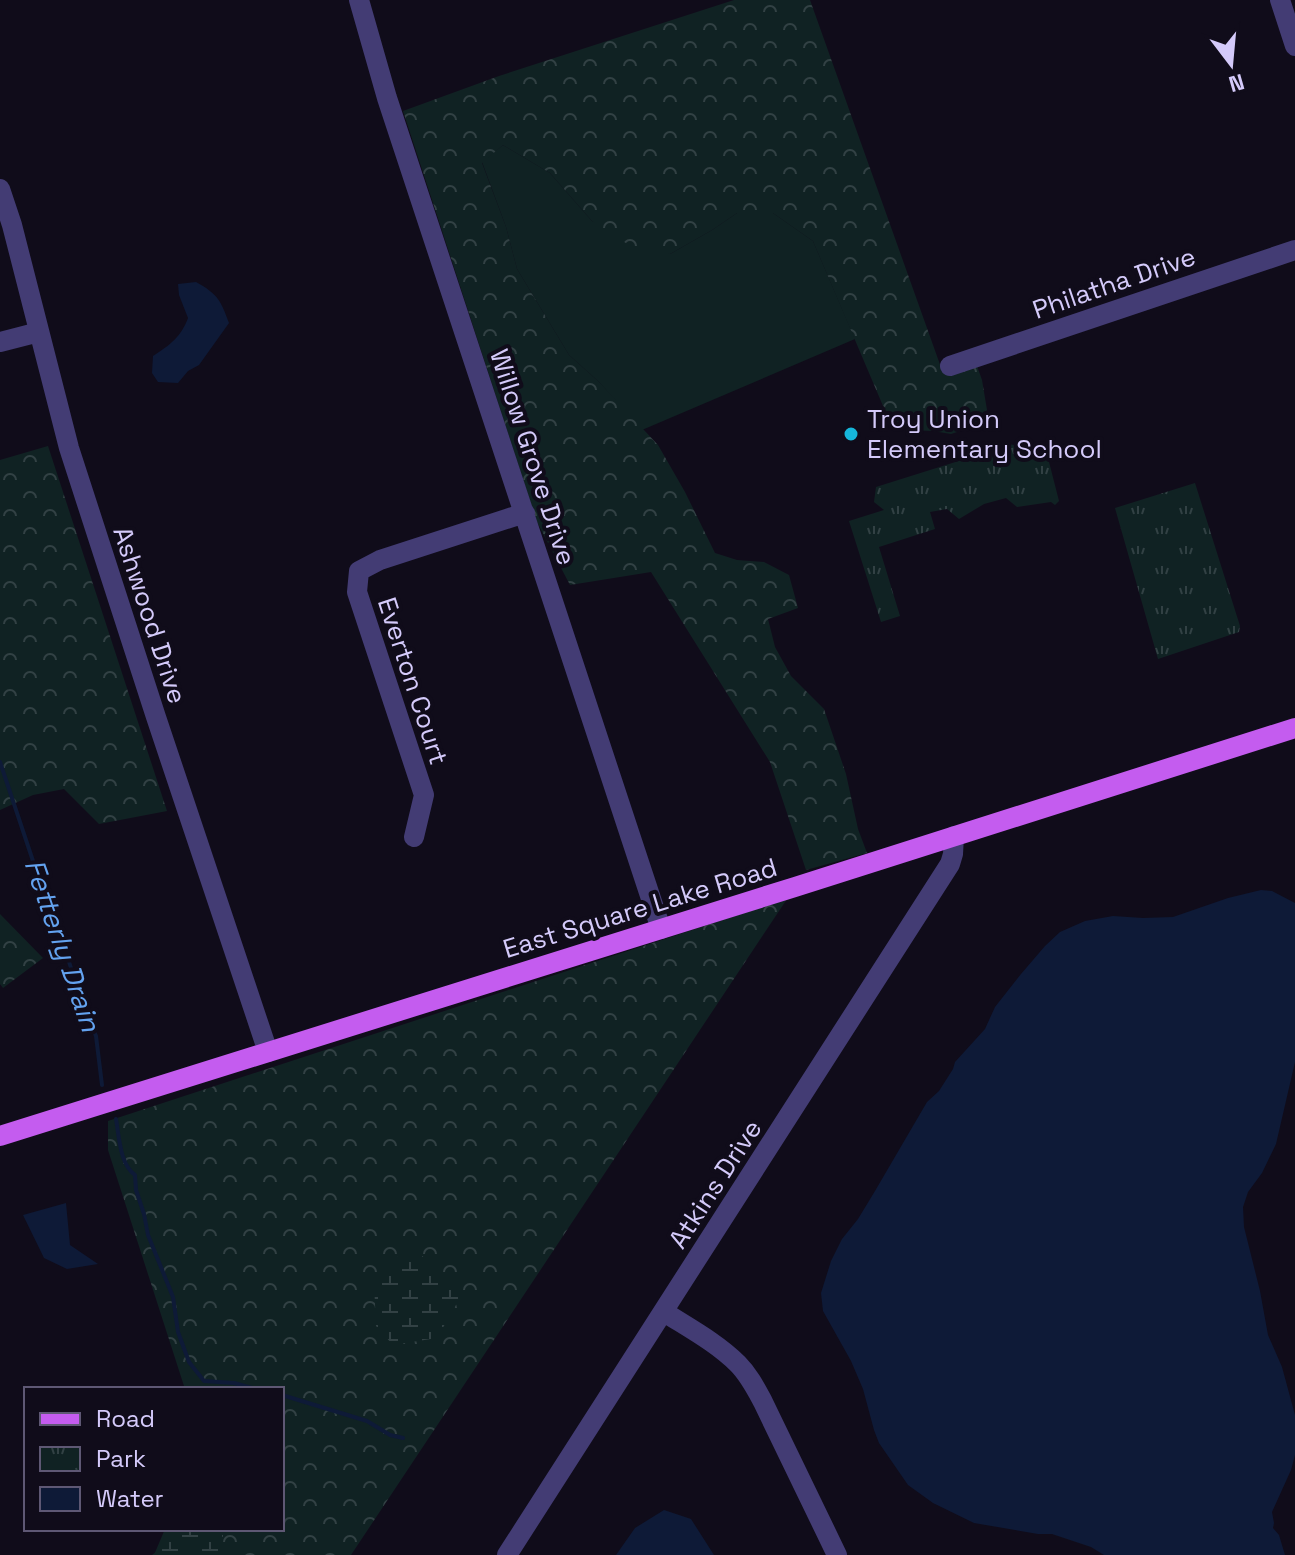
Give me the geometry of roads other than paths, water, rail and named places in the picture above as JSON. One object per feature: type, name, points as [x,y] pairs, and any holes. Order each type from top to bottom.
[{"type":"main road","name":"East Square Lake Road","points":[[0,1136],[1295,728]]},
{"type":"street","name":"Willow Grove Drive","points":[[359,0],[387,98],[661,929]]},
{"type":"street","points":[[1280,0],[1295,46]]},
{"type":"street","name":"Ashwood Drive","points":[[0,189],[69,448],[268,1052]]},
{"type":"street","name":"Philatha Drive","points":[[950,366],[1295,250]]},
{"type":"street","points":[[0,342],[39,332]]},
{"type":"street","name":"Everton Court","points":[[414,837],[424,795],[357,592],[359,571],[380,560],[525,513]]},
{"type":"street","name":"Atkins Drive","points":[[507,1555],[950,864],[954,836]]},
{"type":"street","points":[[664,1312],[725,1352],[751,1380],[837,1555]]},
{"type":"water","points":[[196,282],[218,299],[229,323],[199,365],[188,371],[178,383],[158,382],[152,373],[153,356],[174,340],[188,318],[178,284]]},
{"type":"water","points":[[1261,890],[1272,891],[1295,903],[1295,1062],[1276,1144],[1262,1173],[1248,1192],[1243,1207],[1244,1227],[1268,1335],[1282,1367],[1295,1415],[1295,1455],[1272,1512],[1273,1528],[1279,1535],[1285,1555],[1104,1555],[1091,1547],[1052,1534],[974,1523],[933,1503],[908,1485],[879,1443],[863,1389],[823,1311],[821,1293],[842,1239],[858,1219],[927,1102],[939,1091],[955,1062],[985,1029],[995,1007],[1021,974],[1060,932],[1085,921],[1113,916],[1173,917]]},
{"type":"water","points":[[66,1203],[70,1245],[98,1264],[67,1269],[44,1258],[23,1215]]},
{"type":"water","points":[[664,1510],[691,1519],[714,1555],[616,1555],[635,1528]]},
{"type":"waterway","name":"Fetterly Drain","points":[[0,762],[52,918],[96,1036],[102,1085]]},
{"type":"waterway","name":"Fetterly Drain","points":[[116,1119],[123,1157],[135,1175],[148,1235],[173,1297],[178,1332],[189,1362],[204,1381],[249,1387]]},
{"type":"waterway","name":"Fetterly Drain","points":[[284,1396],[367,1421],[390,1435],[403,1438]]},
{"type":"place","name":"Troy Union Elementary School","points":[[851,434]]}]
